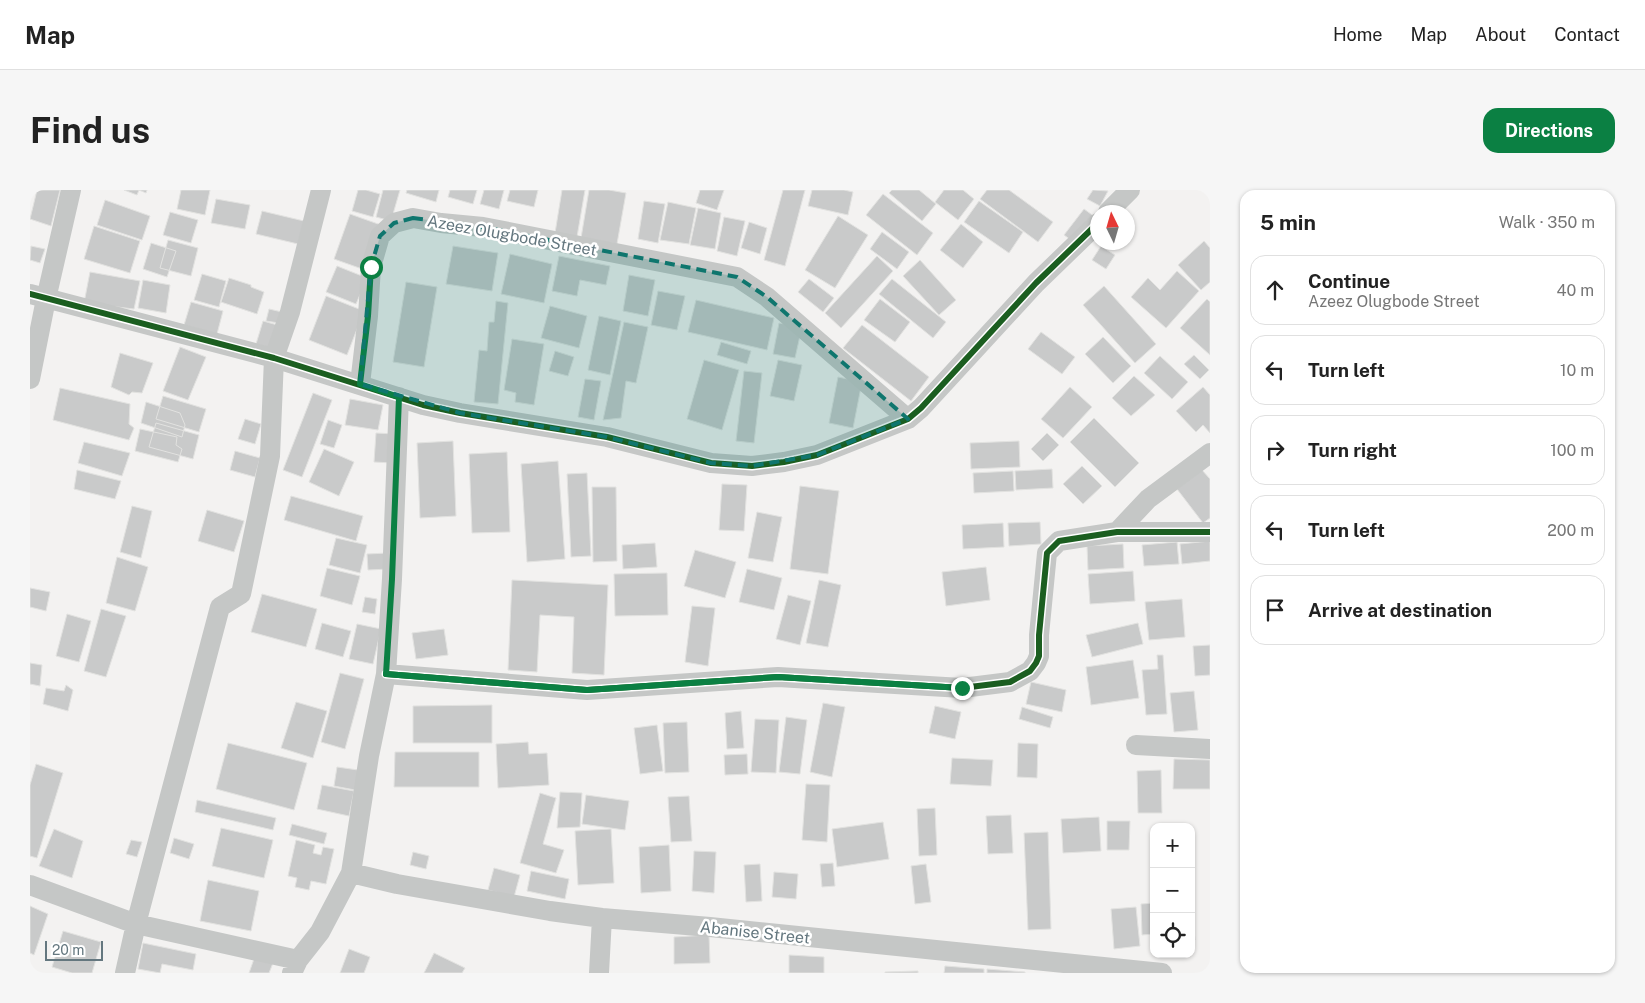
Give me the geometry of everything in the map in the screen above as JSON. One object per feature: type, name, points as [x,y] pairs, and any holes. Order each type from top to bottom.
[{"type":"street","points":[[30,379],[38,297],[71,190]]},
{"type":"street","points":[[125,973],[136,924],[220,607],[241,594],[270,456],[274,358],[290,312],[321,190]]},
{"type":"street","points":[[1115,205],[1130,190]]},
{"type":"street","name":"Azeez Olugbode Street","points":[[360,384],[368,316],[371,267],[380,236],[394,223],[413,218],[483,227],[737,277],[767,297],[908,419]]},
{"type":"street","points":[[38,297],[274,358],[423,405],[460,413],[607,437],[711,463],[752,466],[784,462],[817,454],[908,419],[921,408],[1036,283],[1090,231]]},
{"type":"street","points":[[30,885],[136,924],[295,967],[320,932],[351,873],[369,756],[386,674],[392,579],[399,397]]},
{"type":"street","points":[[1117,532],[1148,499],[1210,453]]},
{"type":"street","points":[[386,674],[587,690],[778,677],[962,688],[1010,682],[1030,671],[1039,656],[1038,635],[1047,552],[1059,540],[1117,532],[1210,532]]},
{"type":"street","points":[[1136,745],[1210,749]]},
{"type":"street","name":"Abanise Street","points":[[351,873],[397,884],[550,911],[602,918],[710,926],[1162,973]]},
{"type":"street","points":[[599,973],[602,918]]},
{"type":"highlighted area","points":[[413,218],[483,227],[737,277],[767,297],[908,419],[817,455],[752,466],[711,463],[607,437],[460,413],[360,384],[371,267],[380,236],[394,223]]},
{"type":"building","points":[[37,190],[60,190],[51,226],[30,219]]},
{"type":"building","points":[[124,190],[139,190],[137,195]]},
{"type":"building","points":[[181,190],[210,190],[205,215],[177,209]]},
{"type":"building","points":[[358,190],[380,194],[373,217],[352,211]]},
{"type":"building","points":[[383,190],[400,190],[391,221],[376,217]]},
{"type":"building","points":[[407,190],[439,190],[436,202],[406,193]]},
{"type":"building","points":[[450,190],[477,190],[473,204],[448,197]]},
{"type":"building","points":[[484,190],[504,190],[499,209],[480,204]]},
{"type":"building","points":[[510,190],[538,190],[534,207],[507,201]]},
{"type":"building","points":[[562,190],[585,190],[577,237],[555,233]]},
{"type":"building","points":[[589,190],[609,190],[626,193],[617,244],[581,238]]},
{"type":"building","points":[[700,190],[724,190],[717,210],[696,203]]},
{"type":"building","points":[[783,190],[805,190],[785,266],[764,260]]},
{"type":"building","points":[[812,190],[844,190],[853,192],[848,215],[808,206]]},
{"type":"building","points":[[892,190],[919,190],[936,204],[922,221],[889,193]]},
{"type":"building","points":[[944,190],[963,190],[974,199],[958,220],[935,202]]},
{"type":"building","points":[[987,190],[1009,190],[1053,222],[1038,242],[980,199]]},
{"type":"building","points":[[1093,190],[1108,191],[1101,205],[1087,199]]},
{"type":"building","points":[[883,194],[933,233],[917,255],[866,215]]},
{"type":"building","points":[[216,199],[250,205],[245,229],[211,223]]},
{"type":"building","points":[[105,200],[150,216],[142,240],[97,225]]},
{"type":"building","points":[[644,201],[665,204],[658,243],[638,239]]},
{"type":"building","points":[[979,201],[1023,232],[1009,253],[964,222]]},
{"type":"building","points":[[668,202],[696,208],[689,244],[660,240]]},
{"type":"building","points":[[698,208],[721,213],[715,249],[690,245]]},
{"type":"building","points":[[1084,209],[1090,213],[1090,224],[1075,243],[1064,235]]},
{"type":"building","points":[[262,211],[304,221],[298,244],[256,234]]},
{"type":"building","points":[[170,212],[198,220],[191,243],[163,235]]},
{"type":"building","points":[[350,214],[381,225],[365,270],[334,259]]},
{"type":"building","points":[[838,216],[868,235],[835,288],[805,270]]},
{"type":"building","points":[[724,217],[745,221],[737,256],[717,251]]},
{"type":"building","points":[[749,222],[767,228],[760,254],[741,248]]},
{"type":"building","points":[[961,224],[983,242],[963,268],[940,250]]},
{"type":"building","points":[[94,226],[140,241],[130,273],[84,259]]},
{"type":"building","points":[[882,232],[909,252],[897,269],[870,249]]},
{"type":"building","points":[[168,240],[198,248],[191,276],[160,268]]},
{"type":"building","points":[[1204,241],[1210,248],[1210,282],[1201,290],[1178,265]]},
{"type":"building","points":[[151,243],[176,251],[167,277],[143,269]]},
{"type":"building","points":[[31,246],[45,249],[40,263],[30,260]]},
{"type":"building","points":[[453,246],[498,253],[492,291],[446,284]]},
{"type":"building","points":[[1098,250],[1107,250],[1115,255],[1106,269],[1092,260]]},
{"type":"building","points":[[510,254],[552,264],[544,303],[501,294]]},
{"type":"building","points":[[559,256],[610,266],[606,285],[580,280],[577,296],[552,291]]},
{"type":"building","points":[[877,256],[893,271],[841,328],[825,313]]},
{"type":"building","points":[[920,260],[956,300],[939,315],[903,276]]},
{"type":"building","points":[[337,266],[367,278],[356,304],[326,292]]},
{"type":"building","points":[[1177,271],[1199,291],[1166,328],[1131,297],[1148,278],[1160,290]]},
{"type":"building","points":[[90,272],[140,281],[134,309],[84,303]]},
{"type":"building","points":[[202,274],[226,281],[219,307],[194,300]]},
{"type":"building","points":[[629,275],[655,280],[648,316],[623,311]]},
{"type":"building","points":[[229,278],[251,285],[251,287],[264,292],[257,314],[221,302]]},
{"type":"building","points":[[809,279],[834,298],[823,312],[798,292]]},
{"type":"building","points":[[892,279],[946,322],[933,338],[879,294]]},
{"type":"building","points":[[143,280],[170,285],[166,313],[138,308]]},
{"type":"building","points":[[406,282],[437,287],[424,367],[393,362]]},
{"type":"building","points":[[1104,286],[1156,344],[1135,363],[1083,305]]},
{"type":"building","points":[[658,291],[685,296],[677,330],[651,325]]},
{"type":"building","points":[[326,296],[364,311],[347,355],[309,340]]},
{"type":"building","points":[[880,299],[910,322],[895,342],[864,320]]},
{"type":"building","points":[[1207,299],[1210,302],[1210,355],[1180,328]]},
{"type":"building","points":[[696,300],[774,318],[767,350],[688,332]]},
{"type":"building","points":[[496,301],[508,303],[498,404],[474,402],[479,350],[487,351],[489,322],[494,322]]},
{"type":"building","points":[[191,302],[223,311],[217,334],[184,325]]},
{"type":"building","points":[[550,306],[587,316],[579,348],[541,338]]},
{"type":"building","points":[[269,309],[282,312],[279,323],[266,321]]},
{"type":"building","points":[[599,316],[621,321],[610,375],[588,370]]},
{"type":"building","points":[[263,321],[281,326],[275,349],[256,344]]},
{"type":"building","points":[[624,322],[648,327],[636,383],[626,381],[621,418],[603,420]]},
{"type":"building","points":[[779,323],[802,327],[795,358],[773,354]]},
{"type":"building","points":[[862,325],[929,377],[911,401],[843,348]]},
{"type":"building","points":[[1041,332],[1075,357],[1062,374],[1028,349]]},
{"type":"building","points":[[1103,337],[1131,366],[1113,383],[1085,354]]},
{"type":"building","points":[[512,339],[544,344],[534,405],[515,402],[516,393],[504,390]]},
{"type":"building","points":[[721,342],[751,351],[747,364],[717,355]]},
{"type":"building","points":[[180,347],[206,357],[188,400],[163,391]]},
{"type":"building","points":[[555,351],[574,357],[568,376],[549,371]]},
{"type":"building","points":[[120,353],[153,363],[142,393],[132,392],[129,395],[111,387]]},
{"type":"building","points":[[1194,355],[1209,370],[1200,379],[1184,364]]},
{"type":"building","points":[[1160,356],[1188,382],[1172,399],[1144,373]]},
{"type":"building","points":[[704,360],[739,370],[722,430],[687,419]]},
{"type":"building","points":[[778,360],[802,365],[794,401],[770,396]]},
{"type":"building","points":[[744,371],[762,373],[754,443],[736,441]]},
{"type":"building","points":[[1134,376],[1155,395],[1131,416],[1112,398]]},
{"type":"building","points":[[838,377],[862,382],[853,428],[829,423]]},
{"type":"building","points":[[585,379],[601,381],[594,420],[578,417]]},
{"type":"building","points":[[1070,387],[1092,407],[1063,438],[1041,419]]},
{"type":"building","points":[[1203,387],[1210,395],[1210,433],[1203,425],[1196,432],[1176,411]]},
{"type":"building","points":[[60,388],[130,404],[129,424],[134,428],[129,440],[53,420]]},
{"type":"building","points":[[313,393],[332,400],[302,477],[283,470]]},
{"type":"building","points":[[163,396],[206,409],[199,432],[156,419]]},
{"type":"building","points":[[350,399],[383,405],[378,430],[345,425]]},
{"type":"building","points":[[146,402],[180,413],[185,425],[182,437],[141,423]]},
{"type":"building","points":[[1094,418],[1139,463],[1115,487],[1070,442]]},
{"type":"building","points":[[245,419],[261,424],[255,444],[238,439]]},
{"type":"building","points":[[328,420],[342,425],[334,448],[320,444]]},
{"type":"building","points":[[156,423],[199,435],[193,459],[149,447]]},
{"type":"building","points":[[140,429],[177,437],[176,445],[182,449],[178,462],[135,451]]},
{"type":"building","points":[[376,433],[394,434],[393,463],[374,462]]},
{"type":"building","points":[[1047,433],[1059,445],[1043,461],[1031,449]]},
{"type":"building","points":[[453,441],[456,516],[420,518],[417,443]]},
{"type":"building","points":[[1019,441],[1020,467],[971,469],[970,443]]},
{"type":"building","points":[[84,442],[130,453],[122,476],[78,463]]},
{"type":"building","points":[[324,449],[354,462],[339,496],[309,482]]},
{"type":"building","points":[[235,451],[260,458],[255,477],[230,470]]},
{"type":"building","points":[[507,452],[510,532],[472,533],[469,454]]},
{"type":"building","points":[[558,461],[565,559],[527,562],[521,464]]},
{"type":"building","points":[[1082,466],[1102,486],[1083,504],[1063,484]]},
{"type":"building","points":[[1052,469],[1053,488],[1016,490],[1015,471]]},
{"type":"building","points":[[77,470],[121,481],[115,499],[74,489]]},
{"type":"building","points":[[1202,470],[1210,479],[1210,518],[1203,523],[1177,489]]},
{"type":"building","points":[[1013,471],[1014,491],[974,493],[973,473]]},
{"type":"building","points":[[587,473],[591,556],[571,557],[567,474]]},
{"type":"building","points":[[722,484],[747,485],[744,531],[719,530]]},
{"type":"building","points":[[800,486],[839,491],[828,574],[790,569]]},
{"type":"building","points":[[592,487],[616,487],[617,561],[593,562]]},
{"type":"building","points":[[291,496],[363,516],[356,541],[284,520]]},
{"type":"building","points":[[132,506],[152,511],[141,558],[120,552]]},
{"type":"building","points":[[207,510],[244,521],[234,552],[198,541]]},
{"type":"building","points":[[757,512],[782,517],[773,562],[748,558]]},
{"type":"building","points":[[1040,522],[1041,544],[1009,546],[1008,523]]},
{"type":"building","points":[[1003,523],[1004,547],[963,549],[962,525]]},
{"type":"building","points":[[336,538],[367,545],[360,573],[329,565]]},
{"type":"building","points":[[1210,541],[1210,561],[1182,564],[1180,544]]},
{"type":"building","points":[[1177,542],[1179,564],[1144,566],[1142,545]]},
{"type":"building","points":[[655,543],[657,567],[623,569],[622,545]]},
{"type":"building","points":[[1123,544],[1124,568],[1088,570],[1087,546]]},
{"type":"building","points":[[695,550],[736,562],[725,598],[684,586]]},
{"type":"building","points":[[388,553],[389,569],[368,570],[367,554]]},
{"type":"building","points":[[117,557],[148,567],[135,611],[106,603]]},
{"type":"building","points":[[986,567],[990,600],[946,606],[942,572]]},
{"type":"building","points":[[327,568],[360,576],[352,605],[320,596]]},
{"type":"building","points":[[747,569],[782,578],[774,610],[739,602]]},
{"type":"building","points":[[1133,571],[1135,601],[1090,604],[1088,574]]},
{"type":"building","points":[[667,573],[668,615],[615,616],[614,574]]},
{"type":"building","points":[[512,580],[608,585],[604,675],[572,673],[574,617],[540,615],[537,672],[508,670]]},
{"type":"building","points":[[819,580],[841,585],[828,647],[806,643]]},
{"type":"building","points":[[30,588],[50,592],[46,611],[30,607]]},
{"type":"building","points":[[262,594],[317,609],[306,647],[251,632]]},
{"type":"building","points":[[788,595],[811,601],[800,645],[776,639]]},
{"type":"building","points":[[365,597],[377,599],[375,614],[362,612]]},
{"type":"building","points":[[1182,599],[1185,637],[1149,640],[1145,602]]},
{"type":"building","points":[[692,606],[715,608],[708,666],[685,662]]},
{"type":"building","points":[[101,609],[126,616],[106,677],[84,671]]},
{"type":"building","points":[[67,614],[91,621],[79,662],[56,656]]},
{"type":"building","points":[[322,623],[351,631],[343,657],[315,649]]},
{"type":"building","points":[[1138,623],[1143,644],[1092,657],[1086,635]]},
{"type":"building","points":[[357,624],[381,629],[373,664],[349,659]]},
{"type":"building","points":[[444,629],[448,655],[416,659],[412,633]]},
{"type":"building","points":[[1210,645],[1210,675],[1195,676],[1193,646]]},
{"type":"building","points":[[1157,655],[1163,655],[1167,714],[1146,715],[1142,670],[1158,669]]},
{"type":"building","points":[[1133,660],[1139,698],[1091,705],[1086,667]]},
{"type":"building","points":[[30,663],[42,665],[40,686],[30,684]]},
{"type":"building","points":[[340,673],[364,679],[345,749],[321,742]]},
{"type":"building","points":[[1031,682],[1066,690],[1062,712],[1026,704]]},
{"type":"building","points":[[66,685],[73,690],[68,711],[43,704],[46,688],[64,691]]},
{"type":"building","points":[[1194,691],[1198,730],[1174,732],[1170,693]]},
{"type":"building","points":[[296,702],[327,711],[313,758],[281,748]]},
{"type":"building","points":[[823,703],[845,707],[832,777],[810,772]]},
{"type":"building","points":[[492,705],[492,743],[413,743],[413,706]]},
{"type":"building","points":[[935,706],[961,712],[955,739],[929,733]]},
{"type":"building","points":[[1022,707],[1053,717],[1050,728],[1019,719]]},
{"type":"building","points":[[741,711],[744,748],[727,749],[725,713]]},
{"type":"building","points":[[786,717],[807,720],[800,774],[779,772]]},
{"type":"building","points":[[755,719],[779,720],[776,773],[751,772]]},
{"type":"building","points":[[687,722],[689,772],[665,773],[663,723]]},
{"type":"building","points":[[657,725],[663,771],[640,774],[634,728]]},
{"type":"building","points":[[528,742],[529,754],[547,753],[549,785],[498,788],[496,744]]},
{"type":"building","points":[[228,743],[307,763],[294,810],[216,789]]},
{"type":"building","points":[[1018,743],[1038,744],[1037,778],[1017,777]]},
{"type":"building","points":[[395,752],[479,752],[479,787],[394,787]]},
{"type":"building","points":[[747,754],[748,774],[725,775],[724,755]]},
{"type":"building","points":[[952,758],[993,760],[991,786],[950,784]]},
{"type":"building","points":[[1174,759],[1210,760],[1210,789],[1173,789]]},
{"type":"building","points":[[36,764],[63,773],[37,858],[30,856],[30,785]]},
{"type":"building","points":[[337,767],[358,770],[355,790],[334,786]]},
{"type":"building","points":[[1161,770],[1162,813],[1138,813],[1137,771]]},
{"type":"building","points":[[806,784],[830,785],[827,842],[802,840]]},
{"type":"building","points":[[322,785],[354,791],[349,816],[317,809]]},
{"type":"building","points":[[560,792],[582,793],[580,827],[557,828]]},
{"type":"building","points":[[540,793],[556,798],[543,844],[564,850],[556,873],[520,863]]},
{"type":"building","points":[[586,795],[629,801],[625,830],[582,824]]},
{"type":"building","points":[[689,796],[692,841],[671,842],[668,797]]},
{"type":"building","points":[[197,800],[276,818],[273,830],[195,812]]},
{"type":"building","points":[[935,808],[937,855],[919,856],[917,809]]},
{"type":"building","points":[[1011,815],[1013,853],[988,854],[986,816]]},
{"type":"building","points":[[1099,817],[1101,851],[1063,853],[1061,819]]},
{"type":"building","points":[[1107,821],[1130,821],[1129,850],[1107,850]]},
{"type":"building","points":[[883,822],[889,859],[837,867],[832,829]]},
{"type":"building","points":[[292,824],[327,833],[324,844],[289,835]]},
{"type":"building","points":[[221,828],[273,840],[264,878],[212,866]]},
{"type":"building","points":[[54,829],[83,841],[72,878],[39,866]]},
{"type":"building","points":[[611,829],[614,883],[578,885],[575,831]]},
{"type":"building","points":[[1048,832],[1051,929],[1028,930],[1024,833]]},
{"type":"building","points":[[174,838],[194,844],[189,859],[170,853]]},
{"type":"building","points":[[131,840],[142,842],[137,857],[126,854]]},
{"type":"building","points":[[296,840],[315,845],[313,853],[321,855],[323,847],[334,849],[326,884],[311,881],[309,890],[295,887],[297,878],[288,876]]},
{"type":"building","points":[[669,845],[671,891],[641,893],[639,847]]},
{"type":"building","points":[[694,851],[716,852],[714,893],[692,891]]},
{"type":"building","points":[[413,852],[429,856],[426,869],[410,865]]},
{"type":"building","points":[[833,863],[835,886],[822,887],[820,864]]},
{"type":"building","points":[[760,864],[762,901],[746,902],[744,865]]},
{"type":"building","points":[[926,864],[931,902],[915,904],[911,866]]},
{"type":"building","points":[[494,868],[520,875],[514,897],[488,890]]},
{"type":"building","points":[[531,871],[569,879],[565,899],[527,891]]},
{"type":"building","points":[[774,872],[798,874],[796,899],[772,897]]},
{"type":"building","points":[[208,880],[259,891],[251,931],[200,921]]},
{"type":"building","points":[[1150,903],[1150,934],[1142,935],[1141,904]]},
{"type":"building","points":[[30,906],[48,914],[34,955],[30,953]]},
{"type":"building","points":[[1136,907],[1140,946],[1114,949],[1111,909]]},
{"type":"building","points":[[63,931],[101,942],[92,973],[72,973],[52,967]]},
{"type":"building","points":[[709,935],[710,963],[674,964],[674,937]]},
{"type":"building","points":[[143,943],[196,954],[193,970],[162,964],[160,973],[138,969]]},
{"type":"building","points":[[349,949],[370,957],[364,973],[340,973]]},
{"type":"building","points":[[434,953],[465,968],[462,973],[424,973]]},
{"type":"building","points":[[789,955],[824,957],[824,973],[789,973]]},
{"type":"building","points":[[255,956],[273,963],[269,973],[249,973]]},
{"type":"building","points":[[945,966],[984,969],[984,973],[944,973]]},
{"type":"building","points":[[987,969],[1025,972],[1025,973],[987,973]]},
{"type":"building","points":[[918,971],[918,973],[885,973],[885,972]]},
{"type":"cycle path","points":[[30,294],[274,358],[423,405],[460,413],[607,437],[711,463],[752,466],[817,455],[908,419],[921,408],[1036,283],[1090,231]]},
{"type":"cycle path","points":[[386,674],[587,690],[778,677],[962,688],[1010,682],[1030,671],[1039,656],[1039,635],[1047,553],[1059,541],[1117,532],[1210,532]]},
{"type":"route","points":[[371,267],[368,316],[360,384],[399,397],[392,579],[386,674],[587,690],[778,677],[962,688]]}]
